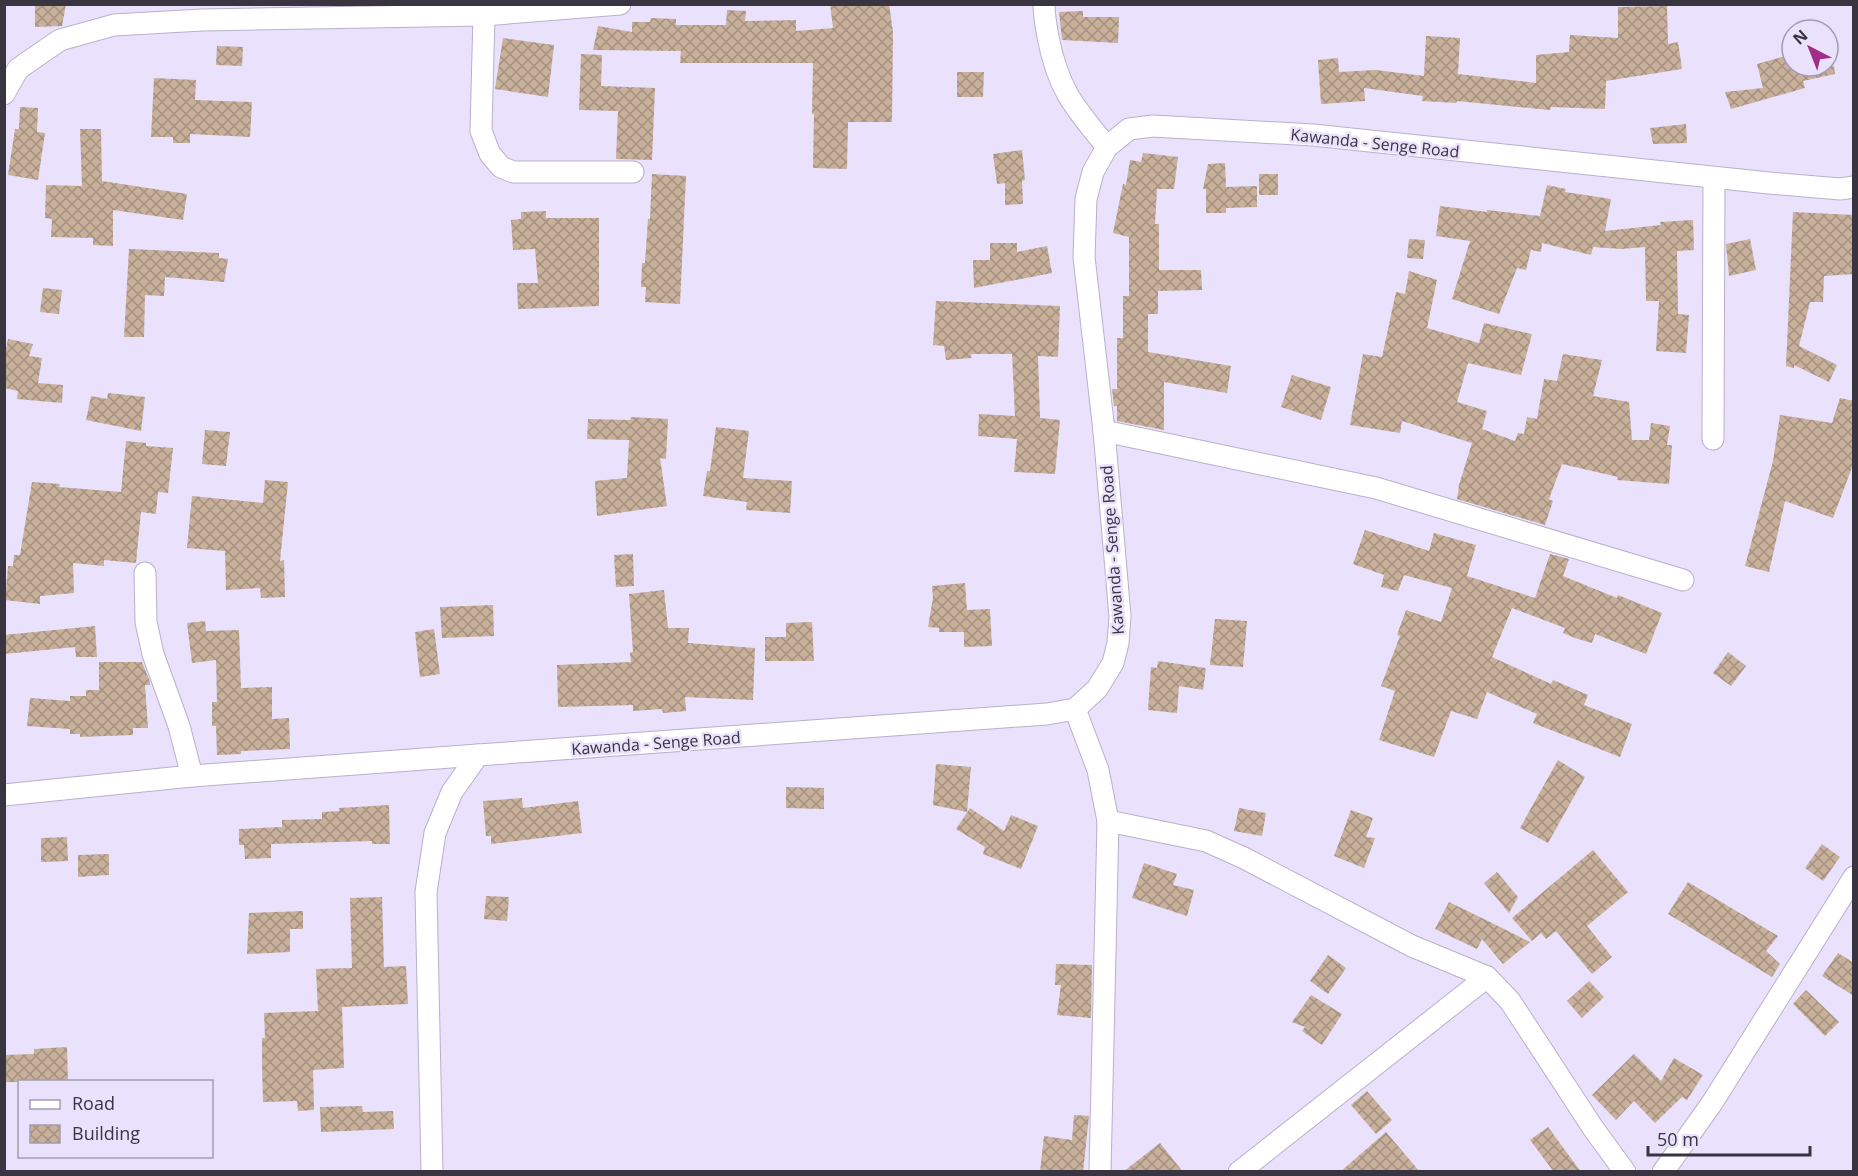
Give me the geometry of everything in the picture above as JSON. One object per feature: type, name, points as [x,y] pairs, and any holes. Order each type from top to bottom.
[{"type":"street","points":[[4,94],[18,69],[60,40],[114,25],[202,20],[484,15],[620,4]]},
{"type":"street","points":[[1044,4],[1052,57],[1062,85],[1077,111],[1107,147]]},
{"type":"street","points":[[484,15],[481,131],[490,154],[501,167],[513,172],[633,172]]},
{"type":"street","name":"Kawanda - Senge Road","points":[[4,795],[192,776],[1047,714],[1075,709],[1097,689],[1113,663],[1118,643],[1120,616],[1104,431],[1084,257],[1086,200],[1093,172],[1107,147],[1129,129],[1153,126],[1313,135],[1714,178],[1840,189],[1854,188]]},
{"type":"street","points":[[1713,439],[1714,178]]},
{"type":"street","points":[[1104,431],[1376,488],[1683,579]]},
{"type":"street","points":[[145,573],[146,622],[153,654],[179,726],[192,776]]},
{"type":"street","points":[[1075,709],[1098,770],[1108,821],[1100,1172]]},
{"type":"street","points":[[432,1172],[426,892],[435,833],[452,792],[478,755]]},
{"type":"street","points":[[1108,821],[1206,841],[1244,858],[1412,946],[1487,977],[1510,1001],[1593,1128],[1625,1172]]},
{"type":"street","points":[[1662,1172],[1712,1103],[1854,877]]},
{"type":"street","points":[[1239,1172],[1487,977]]},
{"type":"building","points":[[35,4],[66,4],[62,26],[35,27]]},
{"type":"building","points":[[830,4],[889,4],[893,32],[892,122],[848,122],[847,169],[813,168],[813,63],[680,63],[681,51],[593,50],[598,26],[632,32],[632,22],[650,22],[651,18],[676,19],[676,25],[726,25],[727,10],[746,11],[745,21],[796,20],[796,31],[833,28]]},
{"type":"building","points":[[1667,6],[1668,44],[1678,42],[1682,69],[1606,81],[1605,109],[1551,107],[1550,110],[1457,101],[1456,103],[1422,101],[1423,96],[1364,88],[1365,101],[1321,104],[1318,60],[1338,58],[1339,72],[1376,70],[1424,76],[1426,36],[1460,38],[1458,74],[1536,83],[1536,55],[1569,52],[1570,35],[1618,38],[1618,7]]},
{"type":"building","points":[[1083,11],[1083,17],[1119,17],[1118,43],[1062,40],[1059,12]]},
{"type":"building","points":[[503,38],[554,45],[548,97],[495,89]]},
{"type":"building","points":[[217,46],[243,47],[242,66],[216,65]]},
{"type":"building","points":[[581,54],[602,55],[601,86],[655,88],[652,160],[616,159],[618,111],[579,110]]},
{"type":"building","points":[[1780,57],[1780,78],[1817,78],[1803,81],[1805,88],[1731,109],[1725,92],[1763,88],[1757,64]]},
{"type":"building","points":[[957,72],[984,72],[983,97],[957,97]]},
{"type":"building","points":[[154,78],[196,80],[195,100],[252,102],[250,137],[190,134],[190,143],[173,143],[173,137],[151,137]]},
{"type":"building","points":[[20,107],[38,108],[37,132],[45,133],[38,180],[8,175],[15,129],[19,129]]},
{"type":"building","points":[[1686,124],[1687,143],[1653,144],[1650,128]]},
{"type":"building","points":[[80,129],[101,129],[102,181],[187,194],[183,220],[113,210],[113,246],[93,245],[93,238],[51,237],[52,219],[45,218],[46,185],[82,186]]},
{"type":"building","points":[[1022,150],[1025,180],[1022,181],[1023,204],[1005,205],[1005,183],[997,184],[993,154]]},
{"type":"building","points":[[1143,153],[1178,157],[1174,189],[1157,189],[1155,224],[1159,224],[1159,270],[1201,270],[1202,290],[1158,291],[1158,314],[1148,314],[1148,352],[1231,366],[1227,393],[1164,382],[1164,430],[1117,421],[1117,406],[1114,406],[1112,389],[1117,389],[1117,338],[1123,338],[1123,296],[1129,296],[1129,237],[1113,233],[1130,160],[1141,162]]},
{"type":"building","points":[[1225,163],[1226,187],[1257,186],[1257,207],[1226,208],[1226,213],[1206,213],[1206,189],[1203,189],[1208,164]]},
{"type":"building","points":[[652,174],[686,176],[680,304],[645,302],[646,287],[641,287],[642,263],[645,263],[648,219],[650,219]]},
{"type":"building","points":[[1259,174],[1278,174],[1278,195],[1259,195]]},
{"type":"building","points":[[1547,185],[1566,189],[1565,192],[1611,199],[1605,231],[1661,225],[1660,222],[1693,220],[1694,250],[1677,251],[1678,314],[1689,315],[1686,353],[1656,351],[1659,301],[1646,301],[1645,247],[1621,249],[1593,247],[1591,255],[1542,243],[1541,252],[1531,250],[1526,270],[1517,268],[1499,314],[1452,299],[1470,241],[1436,236],[1440,206],[1540,216]]},
{"type":"building","points":[[546,211],[546,218],[599,218],[599,306],[518,309],[517,283],[538,283],[535,249],[513,250],[511,220],[521,219],[521,212]]},
{"type":"building","points":[[1793,212],[1854,215],[1854,274],[1824,276],[1823,302],[1810,302],[1799,346],[1837,365],[1829,382],[1794,365],[1794,368],[1786,366]]},
{"type":"building","points":[[1409,239],[1425,240],[1423,259],[1407,258]]},
{"type":"building","points":[[1750,239],[1756,270],[1729,276],[1726,244]]},
{"type":"building","points":[[990,243],[1017,243],[1017,252],[1047,246],[1052,273],[974,288],[973,260],[990,260]]},
{"type":"building","points":[[129,249],[219,253],[219,258],[228,259],[224,282],[165,277],[164,296],[145,295],[144,337],[124,337]]},
{"type":"building","points":[[1409,271],[1437,280],[1427,328],[1479,343],[1484,323],[1532,334],[1521,375],[1468,363],[1457,402],[1487,411],[1482,429],[1515,441],[1518,433],[1524,434],[1527,417],[1537,419],[1544,379],[1557,381],[1563,354],[1602,360],[1593,396],[1629,402],[1632,440],[1649,440],[1651,423],[1670,426],[1667,445],[1672,445],[1669,484],[1617,480],[1618,477],[1562,464],[1549,499],[1553,501],[1545,525],[1457,499],[1472,443],[1402,421],[1400,433],[1350,425],[1363,354],[1382,357],[1396,292],[1405,294]]},
{"type":"building","points":[[43,288],[62,290],[59,314],[40,312]]},
{"type":"building","points":[[936,301],[1060,306],[1058,357],[1038,356],[1040,418],[1060,420],[1055,474],[1014,472],[1017,439],[978,436],[979,414],[1015,416],[1012,354],[971,354],[972,358],[946,360],[944,346],[933,345]]},
{"type":"building","points":[[8,339],[33,344],[29,356],[42,358],[38,383],[63,385],[62,403],[17,399],[18,391],[4,388],[4,358]]},
{"type":"building","points":[[1292,375],[1331,387],[1321,420],[1281,407]]},
{"type":"building","points":[[108,393],[145,397],[141,431],[86,420],[91,396],[107,399]]},
{"type":"building","points":[[1840,398],[1854,401],[1854,462],[1833,518],[1785,501],[1769,572],[1745,566],[1773,461],[1780,415],[1832,423]]},
{"type":"building","points":[[631,417],[668,419],[666,459],[660,458],[667,506],[597,516],[595,481],[627,478],[629,440],[587,439],[588,419],[630,420]]},
{"type":"building","points":[[716,427],[749,431],[743,478],[792,481],[790,513],[746,510],[747,502],[703,496],[707,471],[710,471]]},
{"type":"building","points":[[205,430],[230,432],[226,466],[202,464]]},
{"type":"building","points":[[126,441],[146,443],[146,446],[173,448],[168,493],[158,492],[156,514],[141,512],[136,563],[104,560],[104,566],[73,563],[74,593],[40,596],[40,604],[5,600],[8,566],[13,566],[14,555],[20,555],[32,482],[60,484],[59,487],[121,492]]},
{"type":"building","points":[[265,480],[288,482],[280,561],[284,560],[285,597],[261,598],[260,588],[226,590],[225,551],[187,548],[192,496],[263,503]]},
{"type":"building","points":[[1365,530],[1429,551],[1434,533],[1476,545],[1467,576],[1535,598],[1550,554],[1569,559],[1563,576],[1662,613],[1646,654],[1595,634],[1592,643],[1575,638],[1563,633],[1565,628],[1512,608],[1492,657],[1551,684],[1553,680],[1588,695],[1584,705],[1632,724],[1620,757],[1533,723],[1537,714],[1487,692],[1477,719],[1451,711],[1434,757],[1379,740],[1395,691],[1381,686],[1400,636],[1397,635],[1406,610],[1441,622],[1452,588],[1404,575],[1398,591],[1381,587],[1384,575],[1353,564]]},
{"type":"building","points":[[633,554],[634,586],[616,587],[614,555]]},
{"type":"building","points":[[965,583],[967,610],[990,609],[992,646],[964,647],[964,632],[939,632],[939,628],[928,627],[933,598],[932,586]]},
{"type":"building","points":[[664,590],[668,628],[689,628],[688,643],[755,648],[753,700],[685,697],[686,711],[663,713],[662,709],[633,711],[633,705],[558,707],[557,665],[631,662],[630,653],[633,652],[629,594]]},
{"type":"building","points":[[493,605],[494,636],[442,638],[440,607]]},
{"type":"building","points":[[1215,619],[1247,621],[1243,667],[1210,665]]},
{"type":"building","points":[[205,621],[206,631],[239,630],[241,688],[272,687],[272,719],[289,718],[290,749],[241,751],[241,754],[217,755],[216,726],[212,726],[212,702],[217,702],[216,660],[192,663],[187,623]]},
{"type":"building","points":[[812,622],[814,661],[765,661],[765,637],[786,637],[786,623]]},
{"type":"building","points":[[95,626],[97,657],[76,657],[75,647],[4,654],[4,635]]},
{"type":"building","points":[[434,629],[440,674],[420,677],[415,632]]},
{"type":"building","points":[[1728,652],[1746,666],[1731,686],[1713,673]]},
{"type":"building","points":[[1158,661],[1206,668],[1203,690],[1179,686],[1177,713],[1148,710],[1151,667],[1157,668]]},
{"type":"building","points":[[99,662],[142,662],[150,682],[150,685],[145,685],[148,728],[133,728],[133,735],[80,737],[80,734],[70,734],[70,729],[27,726],[30,698],[70,701],[70,696],[86,696],[86,690],[99,690]]},
{"type":"building","points":[[1558,760],[1585,777],[1548,843],[1520,828]]},
{"type":"building","points":[[936,764],[971,767],[967,812],[933,805]]},
{"type":"building","points":[[786,787],[824,788],[824,809],[786,808]]},
{"type":"building","points":[[522,798],[523,808],[578,801],[582,833],[491,844],[491,836],[486,836],[483,801]]},
{"type":"building","points":[[389,805],[390,844],[372,844],[372,841],[271,844],[271,858],[245,859],[244,845],[239,845],[239,829],[282,827],[282,820],[322,819],[322,812],[339,811],[339,808]]},
{"type":"building","points":[[970,808],[1004,831],[1011,815],[1038,826],[1021,869],[983,854],[985,847],[956,829]]},
{"type":"building","points":[[1239,808],[1266,813],[1262,836],[1234,831]]},
{"type":"building","points":[[1351,810],[1373,818],[1366,837],[1375,838],[1364,868],[1334,856]]},
{"type":"building","points":[[67,837],[68,861],[41,862],[41,838]]},
{"type":"building","points":[[1822,844],[1840,857],[1823,881],[1805,868]]},
{"type":"building","points":[[1593,850],[1628,892],[1587,926],[1612,957],[1592,974],[1556,931],[1546,939],[1541,933],[1532,941],[1512,918]]},
{"type":"building","points":[[109,854],[109,875],[78,877],[78,855]]},
{"type":"building","points":[[1144,863],[1177,874],[1173,885],[1194,890],[1187,916],[1132,898]]},
{"type":"building","points":[[1497,872],[1518,897],[1509,913],[1484,883]]},
{"type":"building","points":[[1688,882],[1778,936],[1766,951],[1780,964],[1772,977],[1668,914]]},
{"type":"building","points":[[486,896],[509,897],[507,921],[484,919]]},
{"type":"building","points":[[382,897],[384,967],[406,966],[408,1004],[342,1007],[344,1068],[313,1070],[314,1110],[298,1111],[297,1101],[263,1102],[264,1013],[318,1011],[316,969],[352,968],[350,898]]},
{"type":"building","points":[[1449,902],[1530,942],[1503,964],[1482,939],[1477,949],[1435,929]]},
{"type":"building","points":[[303,911],[303,929],[290,929],[290,952],[247,954],[249,913]]},
{"type":"building","points":[[1838,953],[1854,963],[1854,996],[1822,976]]},
{"type":"building","points":[[1328,955],[1346,968],[1328,994],[1310,981]]},
{"type":"building","points":[[1056,964],[1092,965],[1091,1018],[1057,1015],[1061,985],[1055,985]]},
{"type":"building","points":[[1589,981],[1604,997],[1582,1018],[1567,1001]]},
{"type":"building","points":[[1806,990],[1839,1022],[1825,1036],[1793,1004]]},
{"type":"building","points":[[1311,995],[1342,1014],[1322,1045],[1302,1031],[1305,1027],[1292,1022]]},
{"type":"building","points":[[67,1047],[68,1080],[4,1082],[4,1055],[34,1054],[34,1049]]},
{"type":"building","points":[[1634,1054],[1661,1081],[1674,1058],[1703,1075],[1687,1100],[1682,1097],[1655,1123],[1634,1101],[1616,1120],[1592,1095]]},
{"type":"building","points":[[1367,1091],[1392,1120],[1376,1134],[1351,1105]]},
{"type":"building","points":[[362,1106],[363,1112],[393,1111],[394,1129],[321,1132],[320,1107]]},
{"type":"building","points":[[1074,1115],[1089,1116],[1083,1172],[1040,1172],[1044,1136],[1072,1140]]},
{"type":"building","points":[[1548,1127],[1581,1172],[1554,1172],[1530,1140]]},
{"type":"building","points":[[1386,1132],[1420,1172],[1340,1172]]},
{"type":"building","points":[[1160,1143],[1183,1172],[1123,1172]]}]
